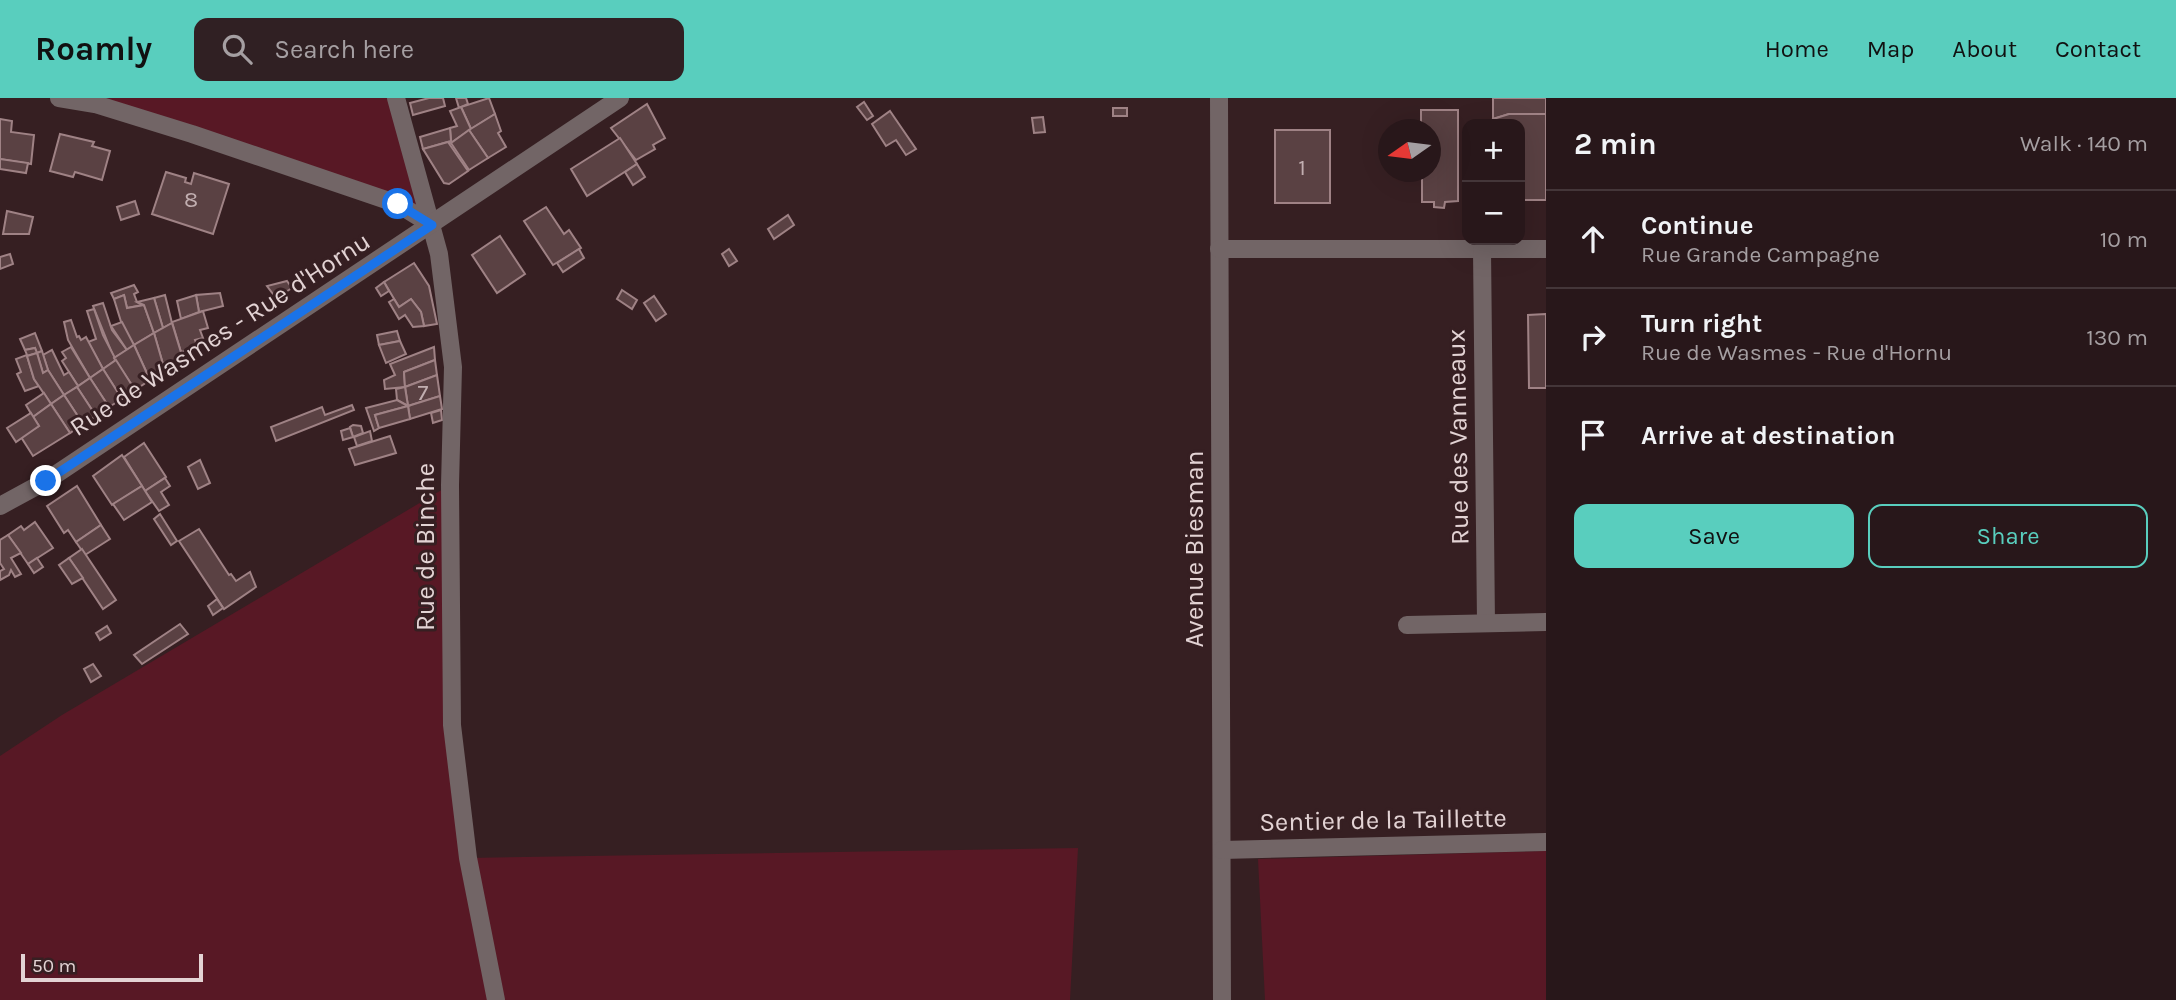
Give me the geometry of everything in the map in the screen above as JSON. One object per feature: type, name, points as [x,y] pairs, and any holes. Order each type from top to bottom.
[{"type":"street","points":[[59,98],[95,104],[192,134],[398,204],[432,225]]},
{"type":"street","name":"Rue de Binche","points":[[396,98],[439,254],[453,368],[450,485],[452,725],[468,858],[496,1000]]},
{"type":"street","name":"Rue de Wasmes - Rue d'Hornu","points":[[0,506],[57,473],[620,98]]},
{"type":"street","name":"Avenue Biesman","points":[[1219,98],[1222,1000]]},
{"type":"street","points":[[1219,249],[1546,249]]},
{"type":"street","name":"Rue des Vanneaux","points":[[1482,250],[1486,623]]},
{"type":"street","points":[[1407,625],[1546,622]]},
{"type":"street","name":"Sentier de la Taillette","points":[[1222,850],[1546,842]]},
{"type":"shaded area","points":[[95,98],[396,98],[432,225]]},
{"type":"shaded area","points":[[450,485],[452,725],[468,858],[1078,848],[1070,1000],[0,1000],[0,756],[62,715]]},
{"type":"shaded area","points":[[1546,851],[1546,1000],[1265,1000],[1258,859]]},
{"type":"building","points":[[443,98],[445,106],[413,115],[410,103]]},
{"type":"building","points":[[456,98],[466,98],[468,104],[459,108]]},
{"type":"building","points":[[489,98],[495,114],[471,129],[461,107]]},
{"type":"building","points":[[1493,98],[1546,98],[1546,114],[1509,114],[1493,119]]},
{"type":"building","points":[[864,102],[873,116],[867,120],[857,107]]},
{"type":"building","points":[[647,104],[665,138],[653,145],[655,149],[636,160],[611,128]]},
{"type":"building","points":[[461,107],[471,129],[451,143],[448,142],[451,141],[450,128],[457,126],[450,111]]},
{"type":"building","points":[[1113,108],[1127,108],[1127,116],[1113,116]]},
{"type":"building","points":[[1421,110],[1458,110],[1458,201],[1445,202],[1444,208],[1434,207],[1434,202],[1422,202],[1422,182],[1441,182],[1441,119],[1421,119]]},
{"type":"building","points":[[890,111],[916,149],[906,155],[896,140],[886,146],[872,124]]},
{"type":"building","points":[[495,114],[501,131],[498,133],[506,147],[488,158],[469,130]]},
{"type":"building","points":[[1509,114],[1546,114],[1546,200],[1525,200],[1525,119],[1493,119]]},
{"type":"building","points":[[1043,117],[1045,132],[1034,133],[1032,118]]},
{"type":"building","points":[[0,119],[12,121],[11,132],[34,135],[31,164],[0,159]]},
{"type":"building","points":[[450,128],[451,141],[423,149],[420,137]]},
{"type":"building","points":[[469,130],[488,158],[469,170],[451,143]]},
{"type":"building","points":[[1275,130],[1330,130],[1330,203],[1275,203]]},
{"type":"building","points":[[60,134],[94,142],[92,146],[110,151],[102,180],[75,172],[73,177],[50,171]]},
{"type":"building","points":[[620,138],[637,164],[587,196],[571,169]]},
{"type":"building","points":[[448,142],[468,171],[449,184],[444,183],[423,149]]},
{"type":"building","points":[[0,159],[28,163],[26,173],[0,169]]},
{"type":"building","points":[[637,164],[645,177],[633,185],[625,172]]},
{"type":"building","points":[[166,172],[186,178],[185,182],[191,184],[194,173],[229,184],[213,234],[152,214]]},
{"type":"building","points":[[135,201],[139,214],[121,220],[117,207]]},
{"type":"building","points":[[546,207],[564,234],[569,230],[581,248],[553,265],[524,221]]},
{"type":"building","points":[[7,211],[33,217],[29,234],[3,234]]},
{"type":"building","points":[[788,215],[794,225],[774,239],[768,229]]},
{"type":"building","points":[[500,236],[525,274],[497,293],[472,255]]},
{"type":"building","points":[[579,249],[584,258],[563,272],[557,263]]},
{"type":"building","points":[[729,249],[737,261],[729,266],[722,254]]},
{"type":"building","points":[[10,254],[13,264],[0,269],[0,257]]},
{"type":"building","points":[[414,263],[429,286],[437,324],[424,326],[421,312],[411,299],[399,307],[384,282]]},
{"type":"building","points":[[287,281],[292,288],[276,298],[267,286]]},
{"type":"building","points":[[384,282],[389,291],[381,296],[376,288]]},
{"type":"building","points":[[134,285],[138,292],[134,294],[137,302],[143,305],[127,308],[124,295],[114,299],[111,293]]},
{"type":"building","points":[[622,290],[637,300],[632,309],[617,299]]},
{"type":"building","points":[[220,293],[223,306],[199,312],[196,295]]},
{"type":"building","points":[[124,295],[127,308],[144,305],[154,333],[134,345],[123,328],[114,299]]},
{"type":"building","points":[[165,295],[172,323],[163,328],[154,298]]},
{"type":"building","points":[[196,295],[199,312],[181,319],[177,301]]},
{"type":"building","points":[[654,296],[666,314],[656,321],[644,303]]},
{"type":"building","points":[[154,298],[163,328],[154,333],[144,305],[137,302]]},
{"type":"building","points":[[394,299],[399,307],[411,299],[421,312],[424,326],[413,327],[405,315],[399,319],[389,302]]},
{"type":"building","points":[[103,303],[112,330],[127,350],[114,358],[93,306]]},
{"type":"building","points":[[94,309],[116,360],[103,369],[88,342],[96,339],[87,311]]},
{"type":"building","points":[[203,311],[208,328],[200,330],[203,338],[195,340],[198,348],[181,352],[172,322]]},
{"type":"building","points":[[1546,314],[1546,388],[1529,388],[1528,315]]},
{"type":"building","points":[[71,320],[77,337],[81,340],[86,337],[103,369],[90,378],[68,340],[64,322]]},
{"type":"building","points":[[122,322],[134,345],[127,350],[111,326]]},
{"type":"building","points":[[172,323],[183,359],[165,371],[154,333]]},
{"type":"building","points":[[397,331],[400,341],[379,345],[377,335]]},
{"type":"building","points":[[35,333],[42,351],[37,353],[35,348],[25,350],[20,339]]},
{"type":"building","points":[[154,333],[165,371],[150,380],[134,345]]},
{"type":"building","points":[[400,341],[406,354],[386,363],[379,345]]},
{"type":"building","points":[[134,345],[150,380],[135,390],[114,358]]},
{"type":"building","points":[[71,347],[90,378],[78,386],[62,361],[66,358],[62,352]]},
{"type":"building","points":[[434,347],[435,360],[404,372],[405,387],[385,389],[384,380],[395,375],[390,364]]},
{"type":"building","points":[[35,348],[37,353],[27,356],[39,386],[25,391],[17,374],[21,372],[16,359],[27,355],[25,350]]},
{"type":"building","points":[[52,350],[64,375],[69,372],[78,386],[64,395],[48,370],[43,355]]},
{"type":"building","points":[[42,351],[48,370],[43,373],[37,353]]},
{"type":"building","points":[[37,353],[43,373],[48,370],[64,395],[51,404],[34,379],[27,356]]},
{"type":"building","points":[[116,360],[135,390],[122,399],[103,369]]},
{"type":"building","points":[[435,360],[437,375],[405,387],[404,372]]},
{"type":"building","points":[[103,369],[122,399],[109,407],[90,378]]},
{"type":"building","points":[[437,375],[440,396],[408,406],[405,387]]},
{"type":"building","points":[[90,378],[109,407],[96,416],[77,387]]},
{"type":"building","points":[[77,387],[96,416],[83,424],[64,395]]},
{"type":"building","points":[[405,387],[408,406],[397,400],[396,389]]},
{"type":"building","points":[[44,393],[51,404],[33,417],[26,405]]},
{"type":"building","points":[[64,395],[83,424],[70,433],[51,404]]},
{"type":"building","points":[[440,396],[442,409],[410,419],[408,406]]},
{"type":"building","points":[[397,400],[408,406],[375,415],[379,428],[374,431],[366,408]]},
{"type":"building","points":[[51,404],[70,433],[33,456],[21,437],[39,426],[33,417]]},
{"type":"building","points":[[352,405],[354,410],[276,441],[271,427],[322,407],[325,415]]},
{"type":"building","points":[[408,406],[410,419],[379,428],[375,415]]},
{"type":"building","points":[[441,410],[442,420],[433,423],[431,413]]},
{"type":"building","points":[[31,413],[39,426],[16,442],[7,428]]},
{"type":"building","points":[[361,426],[363,433],[353,437],[350,427]]},
{"type":"building","points":[[350,428],[353,437],[343,440],[341,431]]},
{"type":"building","points":[[370,431],[372,441],[357,446],[354,437]]},
{"type":"building","points":[[390,436],[396,453],[355,465],[349,449]]},
{"type":"building","points":[[144,443],[166,477],[145,491],[124,457]]},
{"type":"building","points":[[122,455],[142,486],[112,505],[93,476]]},
{"type":"building","points":[[200,460],[210,483],[198,489],[188,467]]},
{"type":"building","points":[[165,478],[170,486],[161,492],[169,505],[159,511],[145,491]]},
{"type":"building","points":[[77,486],[101,525],[76,542],[68,530],[64,533],[47,506]]},
{"type":"building","points":[[142,486],[152,502],[124,520],[113,504]]},
{"type":"building","points":[[160,514],[177,541],[171,545],[154,519]]},
{"type":"building","points":[[35,522],[53,548],[28,564],[8,535],[21,526],[24,530]]},
{"type":"building","points":[[101,525],[110,539],[85,555],[76,542]]},
{"type":"building","points":[[199,529],[229,575],[236,581],[250,572],[256,587],[224,609],[179,541]]},
{"type":"building","points":[[8,535],[21,553],[11,558],[21,574],[15,577],[11,570],[9,575],[0,580],[0,571],[4,569],[0,563],[0,540]]},
{"type":"building","points":[[82,549],[116,600],[103,609],[69,558]]},
{"type":"building","points":[[37,558],[43,567],[34,573],[28,564]]},
{"type":"building","points":[[69,558],[83,578],[72,584],[59,565]]},
{"type":"building","points":[[217,599],[223,608],[213,615],[208,606]]},
{"type":"building","points":[[180,624],[188,634],[142,664],[134,655]]},
{"type":"building","points":[[107,626],[111,633],[100,640],[96,633]]},
{"type":"building","points":[[93,664],[101,676],[91,682],[84,669]]},
{"type":"route","points":[[46,481],[432,225],[398,204]]}]
